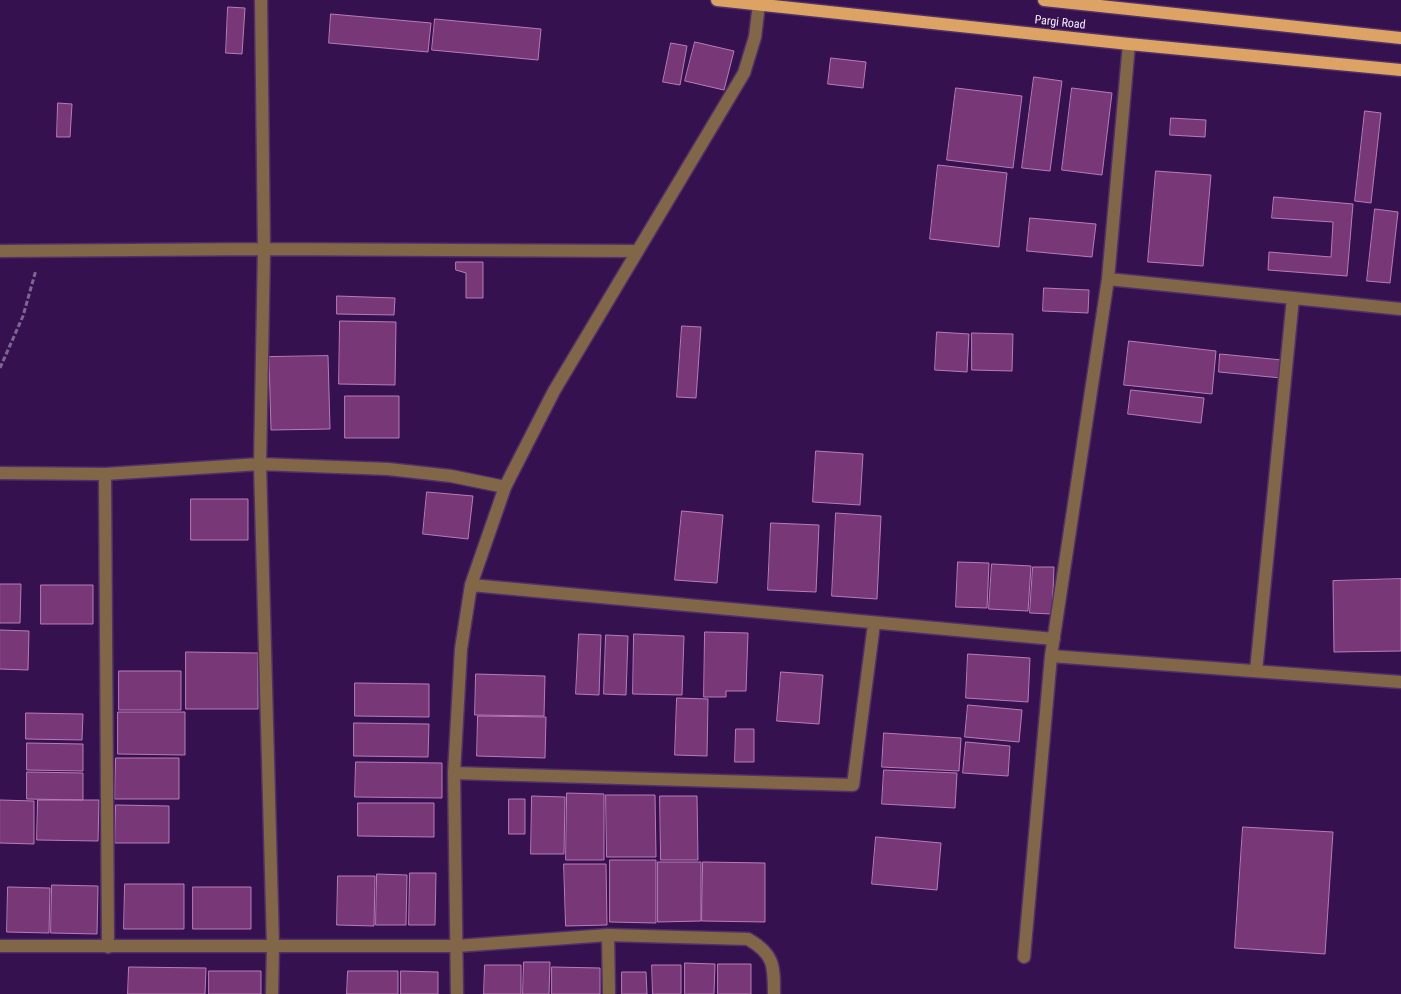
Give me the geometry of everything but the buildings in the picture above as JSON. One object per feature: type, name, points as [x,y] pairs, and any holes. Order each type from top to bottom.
[{"type":"main road","name":"Pargi Road","points":[[717,0],[1129,44],[1401,70]]},
{"type":"main road","name":"Pargi Road","points":[[1044,0],[1401,38]]},
{"type":"street","points":[[261,0],[264,248],[260,464],[273,946],[272,994]]},
{"type":"street","points":[[457,994],[454,773],[461,649],[471,585],[505,487],[554,391],[637,251],[722,114],[744,73],[755,37],[759,4]]},
{"type":"street","points":[[1024,957],[1051,656],[1108,279],[1129,44]]},
{"type":"street","points":[[0,251],[264,248],[637,251]]},
{"type":"street","points":[[1108,279],[1401,309]]},
{"type":"street","points":[[1256,671],[1293,298]]},
{"type":"street","points":[[0,473],[105,474],[260,464],[388,468],[451,476],[505,487]]},
{"type":"street","points":[[105,474],[108,947]]},
{"type":"street","points":[[471,585],[874,624],[1054,639]]},
{"type":"street","points":[[454,773],[853,785],[874,624]]},
{"type":"street","points":[[1051,656],[1401,682]]},
{"type":"street","points":[[0,946],[457,946],[608,935],[748,939],[764,948],[774,967],[774,994]]},
{"type":"street","points":[[608,935],[609,994]]},
{"type":"path","points":[[0,368],[23,316],[41,251]]}]
